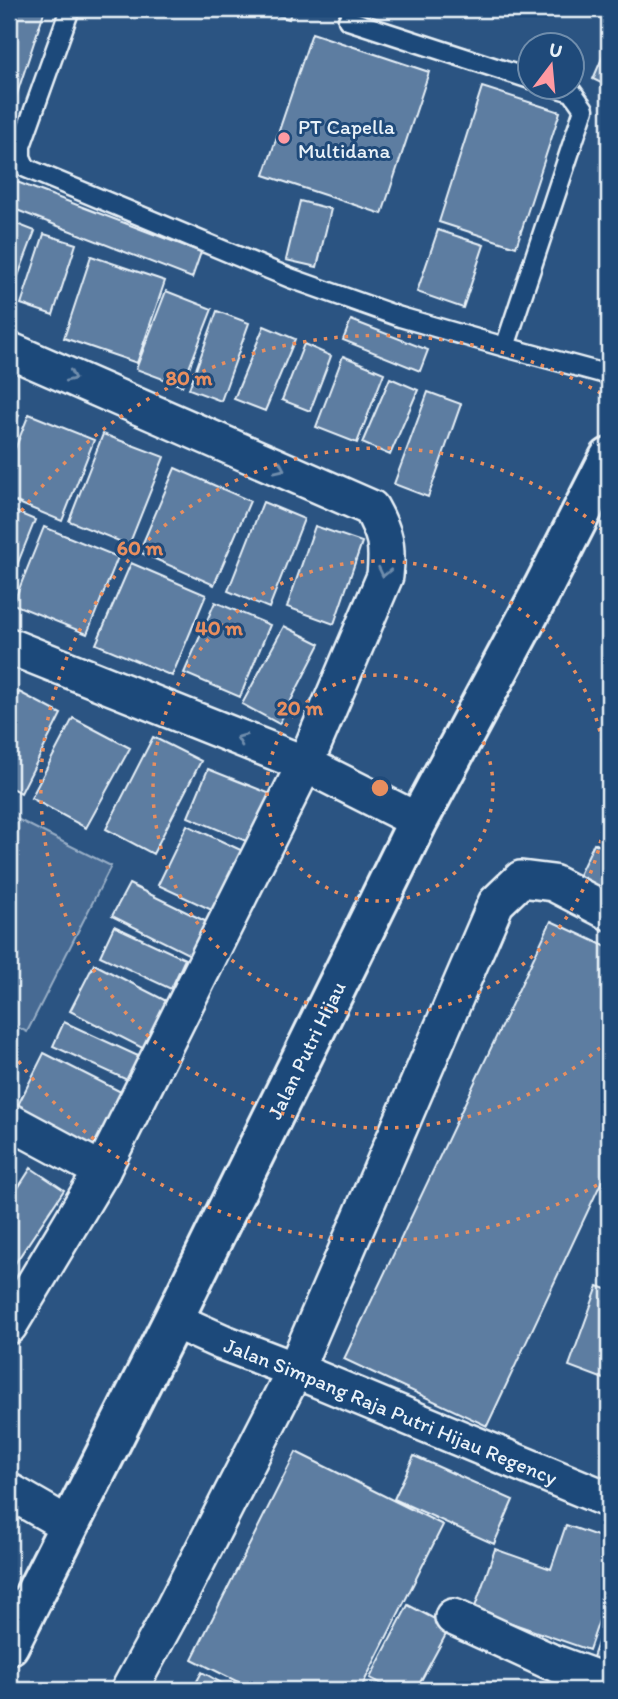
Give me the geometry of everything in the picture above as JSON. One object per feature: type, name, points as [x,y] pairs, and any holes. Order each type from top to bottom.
[{"type":"main road","name":"Jalan Putri Hijau","points":[[9,1645],[173,1320],[418,821],[543,588],[609,458]]},
{"type":"street","points":[[9,350],[371,508],[385,532],[388,550],[385,576],[304,764],[102,1171],[9,1326]]},
{"type":"street","points":[[9,646],[304,764],[418,821]]},
{"type":"street","points":[[129,1690],[295,1370],[496,903],[521,879],[553,883],[609,912]]},
{"type":"street","points":[[9,1121],[102,1171]]},
{"type":"street","name":"Jalan Simpang Raja Putri Hijau Regency","points":[[173,1320],[609,1500]]},
{"type":"street","points":[[9,1491],[68,1525]]},
{"type":"street","points":[[453,1617],[547,1676],[609,1683]]},
{"type":"lane","points":[[70,9],[21,146],[21,157],[26,167],[290,278],[400,317],[609,375]]},
{"type":"lane","points":[[348,20],[516,74]]},
{"type":"lane","points":[[505,347],[584,109],[579,102]]},
{"type":"shaded area","points":[[9,815],[111,866],[27,1032],[9,1023]]},
{"type":"building","points":[[9,9],[45,9],[9,118]]},
{"type":"building","points":[[257,9],[292,9],[289,19]]},
{"type":"building","points":[[312,33],[429,72],[382,214],[264,175]]},
{"type":"building","points":[[609,42],[609,87],[593,79]]},
{"type":"building","points":[[482,87],[516,98],[516,102],[529,102],[560,112],[516,247],[439,222]]},
{"type":"building","points":[[9,179],[201,252],[192,278],[9,207]]},
{"type":"building","points":[[300,201],[331,209],[317,267],[286,260]]},
{"type":"building","points":[[9,221],[35,231],[9,300]]},
{"type":"building","points":[[438,230],[484,245],[463,308],[417,292]]},
{"type":"building","points":[[44,234],[76,244],[53,315],[21,304]]},
{"type":"building","points":[[91,256],[165,281],[137,363],[64,338]]},
{"type":"building","points":[[166,291],[212,309],[182,386],[136,369]]},
{"type":"building","points":[[217,311],[249,323],[221,401],[189,389]]},
{"type":"building","points":[[351,320],[428,350],[420,371],[343,340]]},
{"type":"building","points":[[264,326],[295,339],[265,411],[234,399]]},
{"type":"building","points":[[304,344],[331,356],[310,411],[282,400]]},
{"type":"building","points":[[343,356],[384,373],[357,443],[316,427]]},
{"type":"building","points":[[390,378],[418,390],[390,455],[362,443]]},
{"type":"building","points":[[428,392],[461,404],[428,497],[394,484]]},
{"type":"building","points":[[9,411],[19,415],[9,436]]},
{"type":"building","points":[[29,414],[94,440],[62,521],[9,499],[9,464]]},
{"type":"building","points":[[103,434],[164,457],[129,545],[69,521]]},
{"type":"building","points":[[175,468],[250,501],[214,585],[139,552]]},
{"type":"building","points":[[263,502],[304,519],[269,608],[228,591]]},
{"type":"building","points":[[9,509],[35,520],[9,585]]},
{"type":"building","points":[[315,526],[362,542],[334,624],[287,607]]},
{"type":"building","points":[[44,527],[118,557],[87,634],[13,604]]},
{"type":"building","points":[[131,563],[206,595],[172,676],[96,644]]},
{"type":"building","points":[[215,602],[270,625],[240,697],[184,673]]},
{"type":"building","points":[[284,626],[320,644],[279,724],[242,704]]},
{"type":"building","points":[[19,692],[61,714],[21,793],[9,787],[9,711]]},
{"type":"building","points":[[73,718],[130,748],[86,828],[31,798]]},
{"type":"building","points":[[153,737],[201,761],[153,854],[106,829]]},
{"type":"building","points":[[208,769],[278,797],[258,846],[188,817]]},
{"type":"building","points":[[187,825],[245,852],[216,912],[158,885]]},
{"type":"building","points":[[594,843],[609,850],[609,894],[577,879]]},
{"type":"building","points":[[129,884],[209,923],[192,956],[112,916]]},
{"type":"building","points":[[551,921],[609,948],[609,1171],[607,1170],[487,1426],[344,1359]]},
{"type":"building","points":[[114,926],[185,959],[171,989],[100,956]]},
{"type":"building","points":[[94,964],[178,1007],[154,1054],[70,1011]]},
{"type":"building","points":[[64,1022],[149,1061],[138,1085],[53,1046]]},
{"type":"building","points":[[44,1053],[133,1098],[106,1153],[16,1109]]},
{"type":"building","points":[[31,1168],[64,1190],[12,1268],[9,1266],[9,1202]]},
{"type":"building","points":[[598,1286],[609,1290],[609,1381],[569,1366]]},
{"type":"building","points":[[296,1452],[443,1525],[360,1690],[254,1690],[192,1659]]},
{"type":"building","points":[[414,1456],[513,1500],[494,1544],[394,1499]]},
{"type":"building","points":[[566,1525],[609,1540],[609,1591],[589,1650],[474,1610],[495,1549],[551,1569]]},
{"type":"building","points":[[408,1605],[450,1627],[416,1690],[394,1690],[370,1678]]},
{"type":"building","points":[[609,1610],[609,1669],[591,1663]]},
{"type":"building","points":[[202,1672],[234,1690],[192,1690]]},
{"type":"building","points":[[452,1682],[496,1690],[450,1690]]},
{"type":"place","name":"PT Capella Multidana","points":[[284,138]]}]
